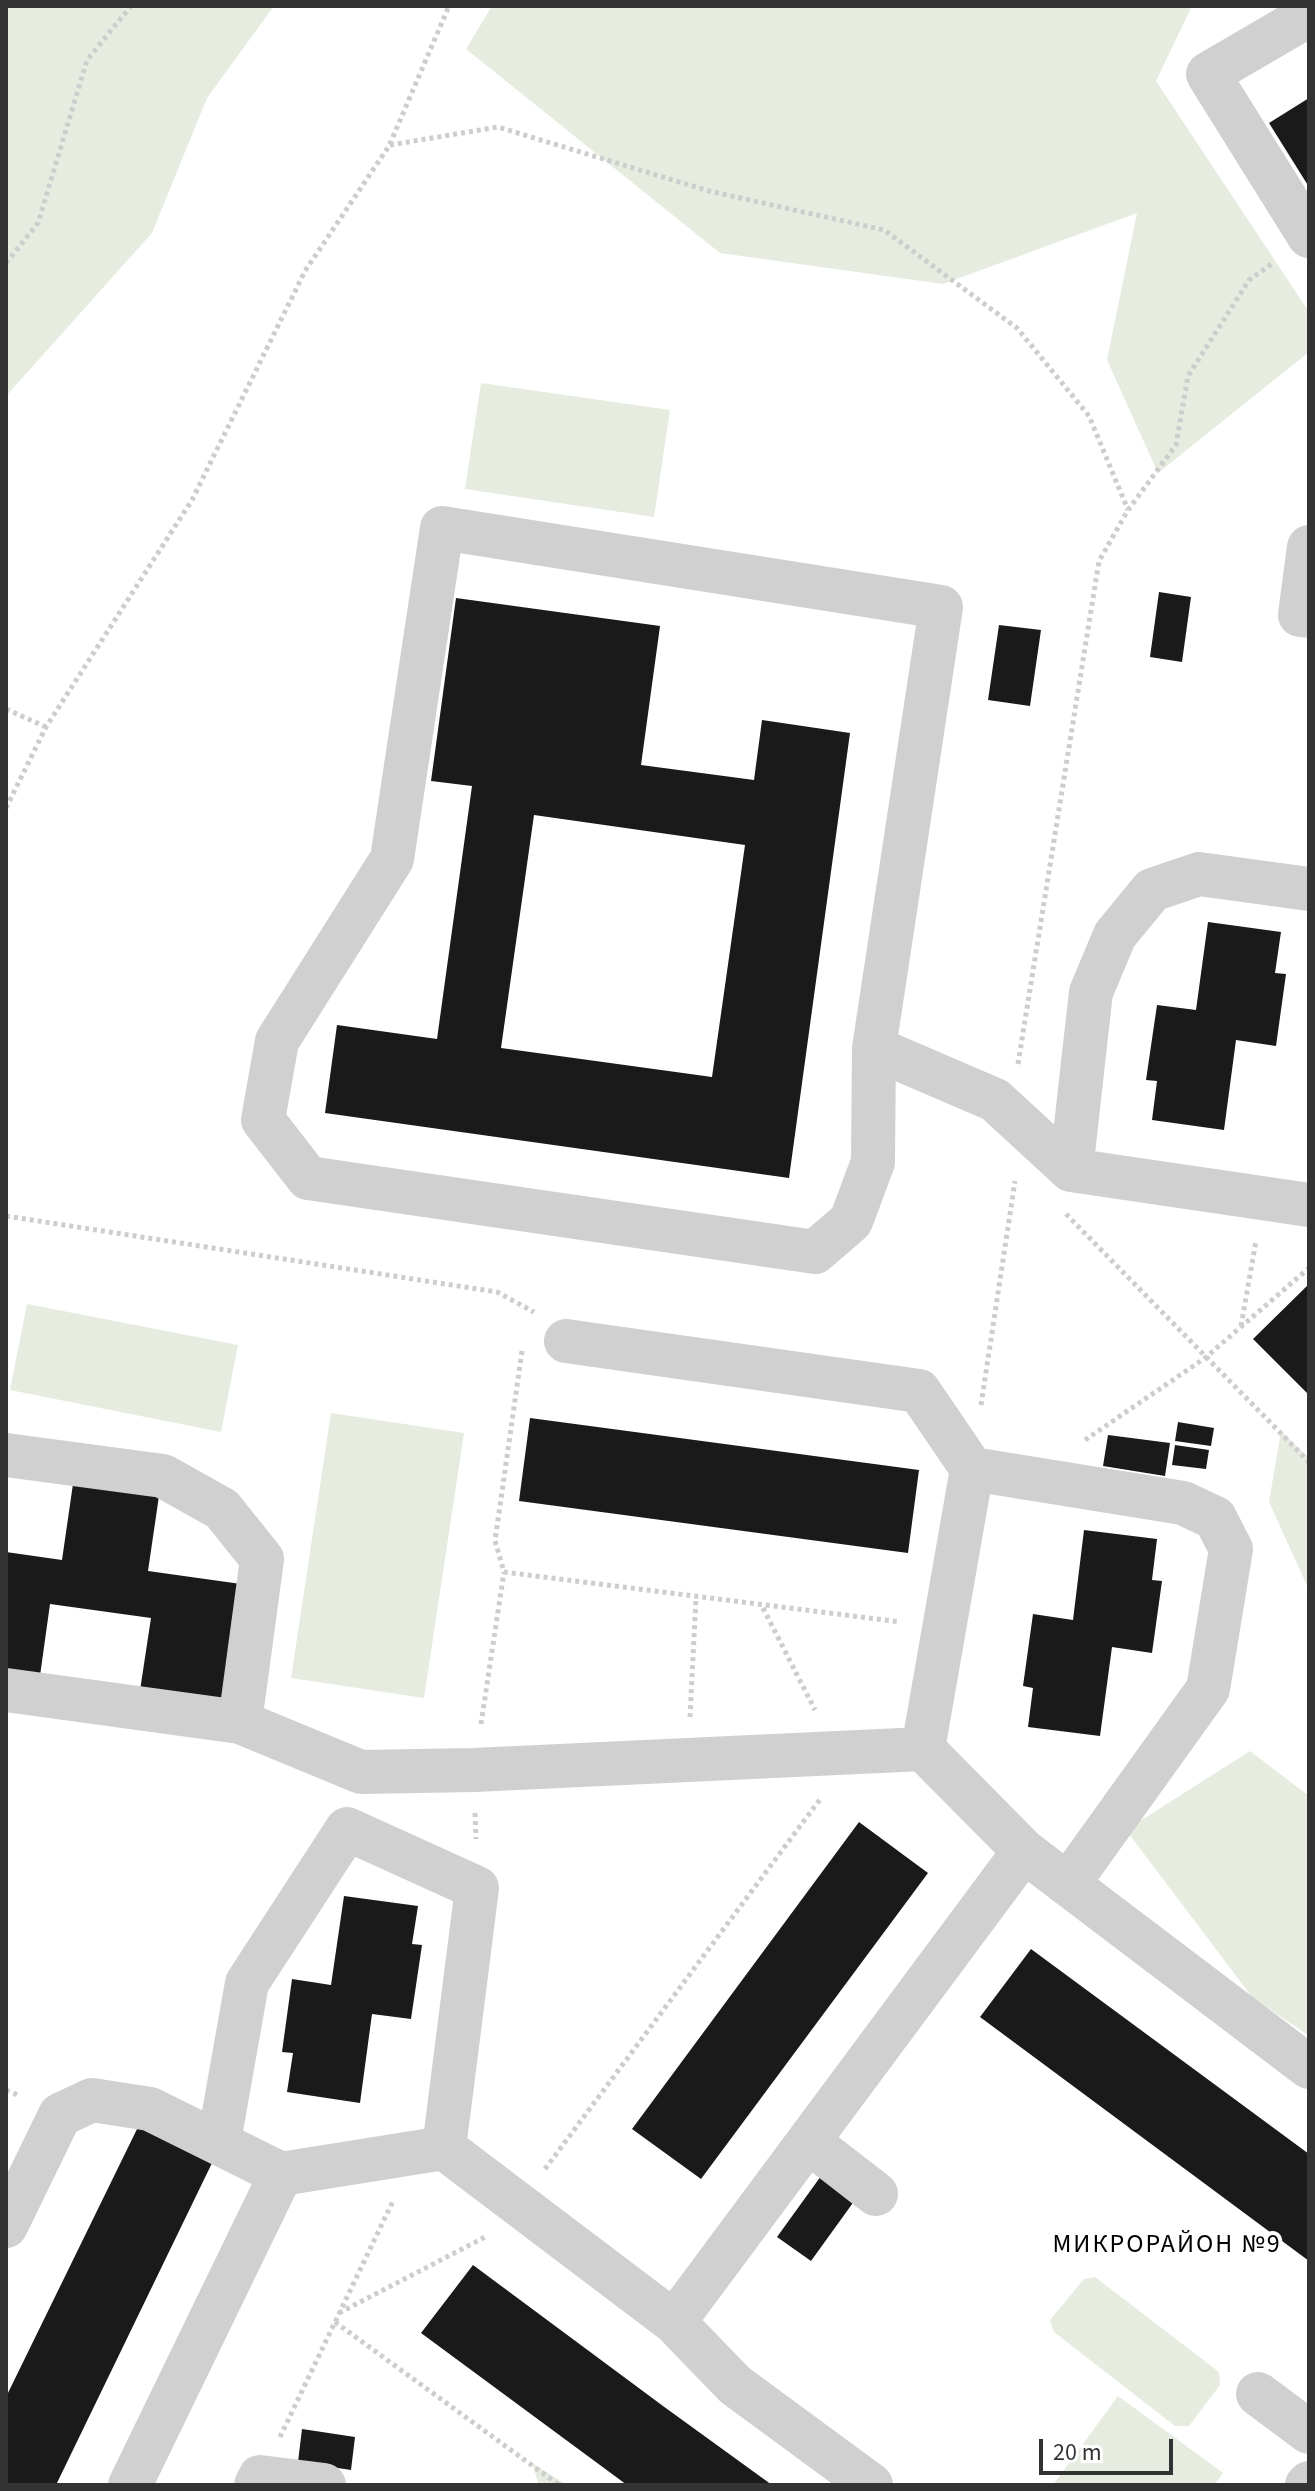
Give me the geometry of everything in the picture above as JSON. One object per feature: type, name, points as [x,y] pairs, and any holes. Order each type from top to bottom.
[{"type":"lane","points":[[1297,245],[1208,74],[1309,15]]},
{"type":"lane","points":[[442,528],[941,607],[874,1048],[873,1162],[851,1221],[815,1252],[308,1178],[263,1120],[277,1041],[392,859],[442,528]]},
{"type":"lane","points":[[1309,547],[1300,615],[1309,616]]},
{"type":"lane","points":[[1066,1190],[1091,992],[1115,935],[1152,890],[1199,874],[1309,889]]},
{"type":"lane","points":[[874,1048],[995,1100],[1015,1116],[1066,1190]]},
{"type":"lane","points":[[1066,1190],[1263,1199],[1309,1205]]},
{"type":"lane","points":[[545,1340],[919,1391],[972,1469],[923,1749]]},
{"type":"lane","points":[[6,1455],[163,1476],[222,1509],[262,1559],[240,1722]]},
{"type":"lane","points":[[972,1469],[1183,1503],[1215,1518],[1231,1549],[1208,1689],[1068,1884]]},
{"type":"lane","points":[[6,1690],[240,1722],[361,1772],[689,1762],[923,1749],[1024,1851],[1309,2067]]},
{"type":"lane","points":[[219,2141],[247,1983],[347,1829],[477,1888],[430,2150]]},
{"type":"lane","points":[[674,2322],[1024,1851]]},
{"type":"lane","points":[[6,2226],[60,2115],[92,2100],[150,2109],[281,2174],[430,2150],[519,2204],[674,2322],[735,2385],[871,2485]]},
{"type":"lane","points":[[809,2142],[876,2194]]},
{"type":"lane","points":[[130,2485],[281,2174]]},
{"type":"lane","points":[[1258,2394],[1309,2432]]},
{"type":"lane","points":[[258,2481],[324,2485]]},
{"type":"path","points":[[6,263],[38,223],[87,60],[131,6]]},
{"type":"path","points":[[6,808],[46,727],[192,500],[305,271],[389,146],[449,6]]},
{"type":"path","points":[[389,146],[498,127],[709,191],[884,230],[1017,328],[1089,416],[1128,510]]},
{"type":"path","points":[[972,1469],[1018,1165],[1016,1077],[1099,561],[1128,510],[1176,445],[1188,376],[1249,280],[1297,245]]},
{"type":"path","points":[[6,709],[46,727]]},
{"type":"path","points":[[1066,1190],[1205,1358],[1309,1462]]},
{"type":"path","points":[[1241,1327],[1263,1199]]},
{"type":"path","points":[[6,1216],[497,1292],[528,1307],[545,1340],[495,1541],[504,1572],[763,1607],[946,1627]]},
{"type":"path","points":[[1028,1479],[1205,1358],[1309,1268]]},
{"type":"path","points":[[526,1322],[528,1307]]},
{"type":"path","points":[[689,1762],[696,1598]]},
{"type":"path","points":[[339,2313],[500,2229],[846,1755],[763,1607]]},
{"type":"path","points":[[258,2481],[339,2313],[430,2150]]},
{"type":"path","points":[[335,2322],[559,2485]]},
{"type":"shaded area","points":[[6,6],[274,6],[207,98],[152,233],[6,396]]},
{"type":"shaded area","points":[[492,6],[1192,6],[1156,81],[1309,312],[1309,352],[1158,473],[1107,360],[1137,213],[943,284],[720,253],[466,49]]},
{"type":"shaded area","points":[[481,383],[670,410],[654,517],[465,489]]},
{"type":"shaded area","points":[[27,1304],[238,1345],[221,1432],[10,1390]]},
{"type":"shaded area","points":[[331,1413],[464,1433],[424,1698],[291,1678]]},
{"type":"shaded area","points":[[1281,1431],[1309,1458],[1309,1590],[1269,1502]]},
{"type":"shaded area","points":[[1250,1751],[1309,1796],[1309,2036],[1252,1997],[1126,1830]]},
{"type":"shaded area","points":[[1095,2277],[1219,2372],[1220,2385],[1189,2426],[1175,2426],[1054,2332],[1050,2320],[1084,2279]]},
{"type":"shaded area","points":[[1118,2396],[1223,2473],[1214,2485],[1053,2485]]},
{"type":"shaded area","points":[[532,2463],[567,2485],[539,2485]]},
{"type":"building","points":[[1309,98],[1309,187],[1269,123]]},
{"type":"building","points":[[1159,592],[1191,597],[1182,662],[1150,657]]},
{"type":"building","points":[[456,598],[660,626],[641,765],[754,780],[762,720],[850,733],[789,1178],[325,1113],[337,1025],[437,1039],[472,786],[431,781]],"holes":[[[534,815],[745,845],[712,1077],[501,1048]]]},
{"type":"building","points":[[999,625],[1041,630],[1030,706],[988,700]]},
{"type":"building","points":[[1208,922],[1281,932],[1275,973],[1286,974],[1276,1046],[1236,1040],[1224,1130],[1152,1120],[1157,1081],[1146,1080],[1157,1005],[1196,1010]]},
{"type":"building","points":[[1309,1284],[1309,1395],[1253,1339]]},
{"type":"building","points":[[530,1418],[919,1470],[908,1553],[519,1501]]},
{"type":"building","points":[[1178,1422],[1214,1428],[1211,1446],[1175,1441]]},
{"type":"building","points":[[1108,1435],[1170,1443],[1165,1476],[1103,1466]]},
{"type":"building","points":[[1175,1445],[1209,1450],[1206,1469],[1172,1465]]},
{"type":"building","points":[[74,1477],[160,1489],[148,1571],[241,1584],[224,1709],[139,1697],[151,1618],[50,1604],[39,1683],[6,1679],[6,1552],[62,1560]]},
{"type":"building","points":[[1084,1530],[1157,1539],[1152,1580],[1162,1581],[1152,1653],[1112,1647],[1100,1736],[1028,1727],[1033,1688],[1023,1686],[1033,1614],[1073,1620]]},
{"type":"building","points":[[859,1822],[928,1873],[701,2179],[632,2129]]},
{"type":"building","points":[[344,1896],[418,1906],[412,1944],[422,1945],[411,2019],[372,2014],[360,2103],[287,2092],[293,2053],[282,2052],[292,1979],[331,1985]]},
{"type":"building","points":[[1031,1949],[1309,2154],[1309,2261],[980,2017]]},
{"type":"building","points":[[139,2125],[213,2161],[56,2485],[6,2485],[6,2397]]},
{"type":"building","points":[[821,2176],[855,2200],[811,2261],[777,2237]]},
{"type":"building","points":[[473,2265],[772,2485],[627,2485],[421,2333]]},
{"type":"building","points":[[302,2429],[355,2437],[351,2470],[298,2462]]},
{"type":"district","name":"МИКРОРАЙОН №9","points":[[1167,2246]]}]
